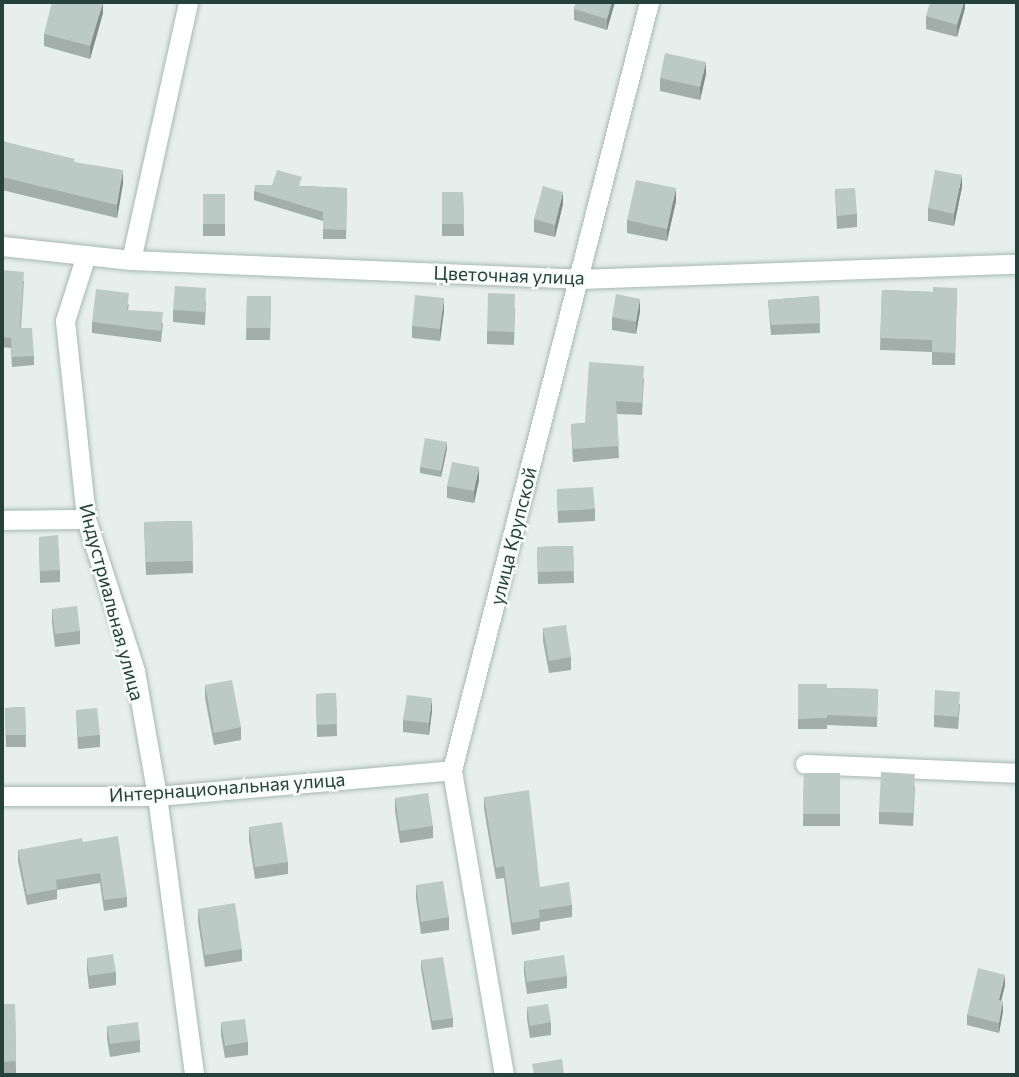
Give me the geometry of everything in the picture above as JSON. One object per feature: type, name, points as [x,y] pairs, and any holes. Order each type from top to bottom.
[{"type":"street","points":[[131,260],[188,2]]},
{"type":"street","name":"улица Крупской","points":[[504,1075],[452,770],[649,2]]},
{"type":"street","name":"Цветочная улица","points":[[2,246],[131,260],[579,279],[1017,264]]},
{"type":"street","name":"Индустриальная улица","points":[[86,255],[65,321],[86,519],[135,671],[157,796],[194,1075]]},
{"type":"street","points":[[2,520],[86,519]]},
{"type":"street","points":[[806,764],[1017,773]]},
{"type":"street","name":"Интернациональная улица","points":[[2,796],[157,796],[452,770]]},
{"type":"building","points":[[52,2],[103,2],[90,46],[44,34]]},
{"type":"building","points":[[576,2],[612,2],[607,19],[574,9]]},
{"type":"building","points":[[930,2],[964,2],[957,25],[926,16]]},
{"type":"building","points":[[665,53],[706,62],[700,87],[660,78]]},
{"type":"building","points":[[2,141],[75,159],[74,162],[123,170],[117,205],[2,177]]},
{"type":"building","points":[[277,170],[302,177],[299,186],[347,188],[346,230],[323,229],[323,212],[254,191],[255,185],[272,185]]},
{"type":"building","points":[[935,170],[962,175],[954,214],[928,208]]},
{"type":"building","points":[[636,180],[676,188],[667,229],[627,220]]},
{"type":"building","points":[[543,186],[563,192],[555,225],[534,219]]},
{"type":"building","points":[[855,188],[857,214],[837,216],[835,189]]},
{"type":"building","points":[[442,192],[463,192],[464,224],[442,224]]},
{"type":"building","points":[[203,194],[225,194],[225,224],[203,224]]},
{"type":"building","points":[[2,270],[24,272],[20,328],[32,328],[34,356],[12,357],[11,338],[2,337]]},
{"type":"building","points":[[175,286],[206,288],[205,312],[173,310]]},
{"type":"building","points":[[933,287],[957,288],[955,353],[932,352],[932,340],[880,338],[882,290],[933,292]]},
{"type":"building","points":[[96,289],[129,293],[127,310],[163,312],[161,331],[92,322]]},
{"type":"building","points":[[488,293],[515,294],[514,332],[487,331]]},
{"type":"building","points":[[616,294],[640,299],[636,322],[612,317]]},
{"type":"building","points":[[415,295],[444,298],[440,329],[412,326]]},
{"type":"building","points":[[247,296],[271,296],[270,328],[246,328]]},
{"type":"building","points":[[819,296],[820,323],[771,325],[768,300]]},
{"type":"building","points":[[589,362],[644,366],[642,403],[616,401],[619,446],[573,449],[571,424],[585,423]]},
{"type":"building","points":[[425,438],[447,442],[441,471],[420,467]]},
{"type":"building","points":[[452,462],[479,467],[474,491],[447,486]]},
{"type":"building","points":[[593,487],[595,509],[558,511],[557,489]]},
{"type":"building","points":[[192,521],[193,561],[146,562],[144,522]]},
{"type":"building","points":[[58,535],[60,570],[40,571],[39,537]]},
{"type":"building","points":[[573,546],[574,571],[538,572],[537,547]]},
{"type":"building","points":[[77,606],[80,631],[55,634],[52,609]]},
{"type":"building","points":[[566,625],[571,657],[549,661],[543,628]]},
{"type":"building","points":[[232,680],[241,727],[214,733],[205,685]]},
{"type":"building","points":[[798,684],[827,684],[827,688],[878,689],[877,717],[827,715],[827,718],[798,719]]},
{"type":"building","points":[[935,690],[960,692],[958,717],[934,715]]},
{"type":"building","points":[[336,693],[337,724],[317,725],[316,694]]},
{"type":"building","points":[[407,695],[432,698],[429,723],[403,720]]},
{"type":"building","points":[[25,707],[26,735],[6,735],[5,708]]},
{"type":"building","points":[[97,708],[100,735],[78,737],[76,710]]},
{"type":"building","points":[[881,772],[915,774],[913,813],[879,812]]},
{"type":"building","points":[[804,773],[840,773],[840,814],[803,814]]},
{"type":"building","points":[[529,790],[540,887],[569,882],[572,905],[539,910],[540,918],[512,923],[504,866],[496,868],[484,797]]},
{"type":"building","points":[[428,793],[433,826],[400,831],[395,798]]},
{"type":"building","points":[[282,822],[288,862],[255,867],[249,827]]},
{"type":"building","points":[[118,836],[127,897],[104,900],[100,873],[56,880],[57,889],[27,895],[18,850],[82,838],[83,842]]},
{"type":"building","points":[[443,881],[449,917],[421,922],[416,885]]},
{"type":"building","points":[[235,903],[242,949],[205,955],[198,909]]},
{"type":"building","points":[[113,954],[116,972],[89,976],[87,958]]},
{"type":"building","points":[[564,955],[567,976],[527,982],[524,961]]},
{"type":"building","points":[[443,957],[453,1018],[432,1021],[421,960]]},
{"type":"building","points":[[978,968],[1005,975],[999,1000],[1003,1001],[999,1023],[967,1015]]},
{"type":"building","points":[[2,1004],[15,1004],[16,1061],[2,1062]]},
{"type":"building","points":[[548,1004],[551,1022],[530,1026],[527,1007]]},
{"type":"building","points":[[245,1019],[248,1042],[225,1046],[221,1022]]},
{"type":"building","points":[[138,1022],[140,1040],[110,1044],[107,1026]]},
{"type":"building","points":[[562,1059],[564,1075],[534,1075],[532,1064]]}]
